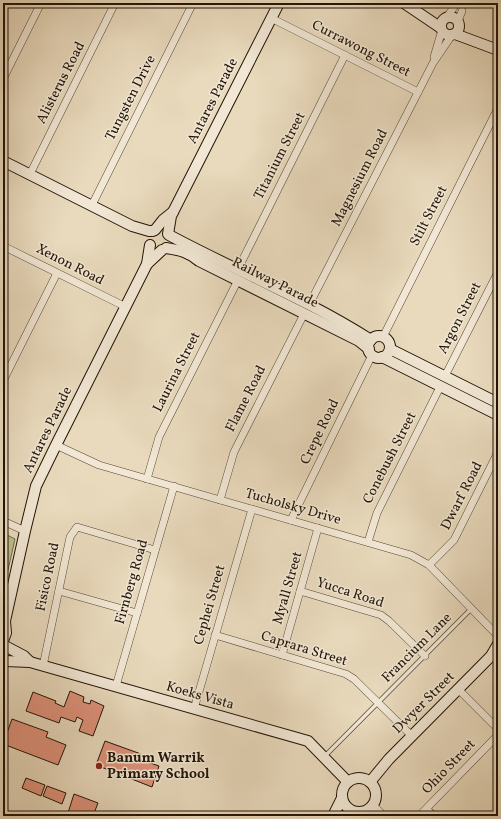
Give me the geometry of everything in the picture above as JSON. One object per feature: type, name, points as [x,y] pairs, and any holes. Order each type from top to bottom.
[{"type":"street","points":[[4,77],[41,3]]},
{"type":"street","name":"Alisterus Road","points":[[30,174],[116,3]]},
{"type":"street","name":"Tungsten Drive","points":[[92,205],[193,3]]},
{"type":"street","name":"Antares Parade","points":[[168,235],[169,223],[173,212],[279,3]]},
{"type":"street","points":[[406,3],[443,23],[446,34],[454,35],[495,49]]},
{"type":"street","name":"Magnesium Road","points":[[309,305],[418,92],[432,63],[443,23],[454,7]]},
{"type":"street","points":[[454,35],[459,29],[458,22],[462,11]]},
{"type":"street","points":[[443,23],[453,17],[495,49]]},
{"type":"street","name":"Currawong Street","points":[[271,18],[418,92]]},
{"type":"street","name":"Magnesium Road","points":[[432,63],[454,35]]},
{"type":"street","name":"Titanium Street","points":[[238,269],[345,55]]},
{"type":"street","name":"Stilt Street","points":[[383,337],[498,108]]},
{"type":"street","points":[[3,160],[132,226],[149,231],[160,229],[164,230],[168,235],[170,242],[164,249],[155,250],[132,226]]},
{"type":"street","name":"Antares Parade","points":[[154,230],[173,212]]},
{"type":"street","points":[[149,244],[149,236],[154,230]]},
{"type":"street","name":"Railway Parade","points":[[168,235],[238,269],[356,330],[374,350]]},
{"type":"street","name":"Antares Parade","points":[[4,644],[6,633],[4,622],[36,486],[147,264],[149,244]]},
{"type":"street","name":"Xenon Road","points":[[3,246],[126,307]]},
{"type":"street","name":"Antares Parade","points":[[147,264],[164,249]]},
{"type":"street","name":"Railway Parade","points":[[164,249],[182,251],[199,261],[359,341],[440,387],[498,415]]},
{"type":"street","name":"Argon Street","points":[[445,376],[498,272]]},
{"type":"street","points":[[3,381],[57,273]]},
{"type":"street","name":"Laurina Street","points":[[147,479],[159,437],[238,280]]},
{"type":"street","name":"Flame Road","points":[[220,500],[234,452],[304,314]]},
{"type":"street","points":[[377,336],[383,337],[389,342],[390,349],[388,353],[374,350],[377,336]]},
{"type":"street","points":[[390,349],[498,403]]},
{"type":"street","name":"Crepe Road","points":[[291,520],[374,350]]},
{"type":"street","name":"Conebush Street","points":[[368,542],[377,512],[440,387]]},
{"type":"street","name":"Tucholsky Drive","points":[[56,445],[99,465],[412,555],[429,565],[498,636]]},
{"type":"street","name":"Dwarf Road","points":[[429,565],[454,540],[498,452]]},
{"type":"street","name":"Firnberg Road","points":[[116,686],[174,486]]},
{"type":"street","name":"Cephei Street","points":[[194,709],[252,509]]},
{"type":"street","points":[[3,521],[25,531]]},
{"type":"street","name":"Fisico Road","points":[[43,666],[70,537],[78,527],[155,550]]},
{"type":"street","name":"Myall Street","points":[[282,655],[318,528]]},
{"type":"street","points":[[59,591],[137,613]]},
{"type":"street","name":"Yucca Road","points":[[300,591],[381,615],[425,656]]},
{"type":"street","name":"Caprara Street","points":[[215,636],[346,674],[412,736]]},
{"type":"street","name":"Koeks Vista","points":[[4,644],[24,656],[30,662]]},
{"type":"street","name":"Koeks Vista","points":[[4,644],[7,654],[4,662],[30,662],[308,742],[348,782]]},
{"type":"street","name":"Dwyer Street","points":[[370,782],[389,759],[491,656],[498,644]]},
{"type":"street","points":[[458,689],[498,729]]},
{"type":"street","name":"Ohio Street","points":[[418,816],[498,735]]},
{"type":"street","points":[[341,816],[352,811],[363,812],[368,810],[373,805],[376,797],[375,791],[370,782],[365,779],[353,779],[348,782],[342,792],[344,804],[352,811]]},
{"type":"street","points":[[333,816],[342,798]]},
{"type":"street","points":[[373,805],[384,816]]},
{"type":"lane","name":"Francium Lane","points":[[324,758],[377,702],[471,609]]},
{"type":"lane","points":[[427,807],[436,816]]},
{"type":"green space","points":[[3,533],[15,539],[3,592]]},
{"type":"building","points":[[70,691],[84,697],[83,702],[90,704],[91,700],[104,706],[93,736],[79,731],[83,720],[77,717],[75,722],[61,717],[59,723],[26,711],[33,692],[56,701],[55,703],[64,707]]},
{"type":"building","points":[[12,719],[48,732],[46,737],[66,745],[58,765],[3,744]]},
{"type":"building","points":[[105,741],[141,754],[139,759],[159,766],[152,787],[96,765]]},
{"type":"building","points":[[26,778],[45,785],[41,796],[22,788]]},
{"type":"building","points":[[47,786],[66,793],[62,804],[43,796]]},
{"type":"building","points":[[74,794],[98,803],[93,816],[67,816]]},
{"type":"place","name":"Banum Warrik Primary School","points":[[99,766]]}]
